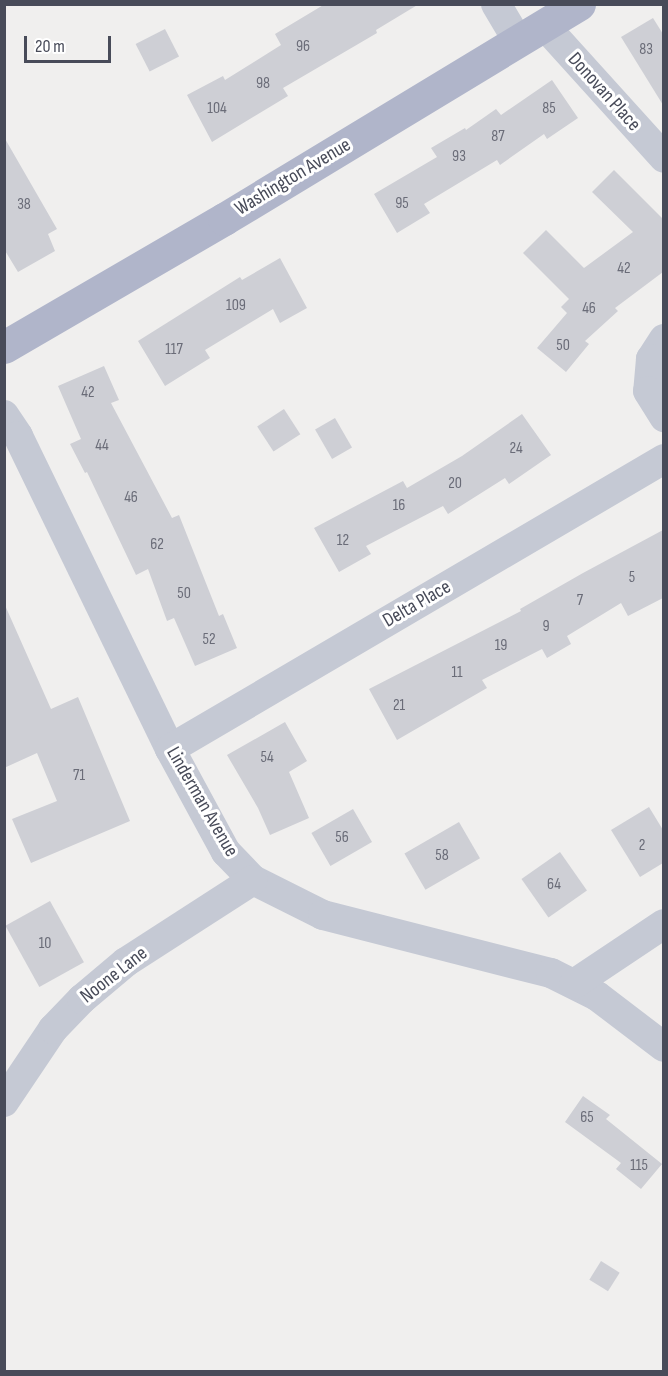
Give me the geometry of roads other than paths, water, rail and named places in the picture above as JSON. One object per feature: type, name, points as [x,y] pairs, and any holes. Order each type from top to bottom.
[{"type":"main road","name":"Washington Avenue","points":[[4,347],[224,219],[579,4]]},
{"type":"street","name":"Donovan Place","points":[[496,4],[531,33],[663,158]]},
{"type":"street","points":[[663,339],[651,359],[648,391],[663,417]]},
{"type":"street","name":"Linderman Avenue","points":[[4,415],[18,436],[170,749],[226,852],[253,880],[323,915],[551,973],[597,996],[663,1047]]},
{"type":"street","name":"Delta Place","points":[[170,749],[663,459]]},
{"type":"street","name":"Noone Lane","points":[[4,1102],[53,1029],[82,999],[126,962],[253,880]]},
{"type":"street","points":[[574,984],[663,924]]}]
